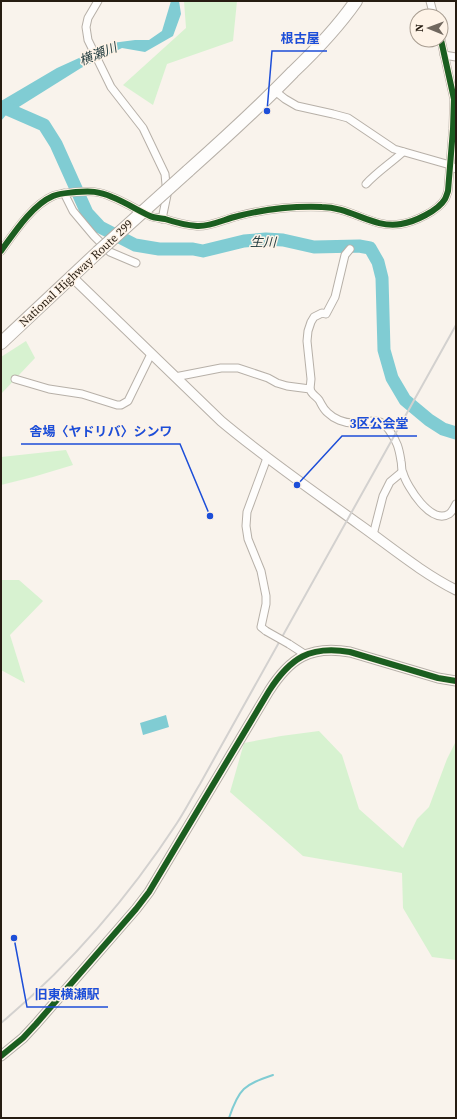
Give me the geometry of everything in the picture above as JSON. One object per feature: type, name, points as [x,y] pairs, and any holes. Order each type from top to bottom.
[{"type":"highway","name":"National Highway Route 299","points":[[1,343],[71,276],[275,91],[326,40],[356,1]]},
{"type":"street","points":[[98,1],[88,18],[86,27],[88,40],[110,88],[143,128],[165,174],[167,195],[162,219]]},
{"type":"street","points":[[344,17],[348,1]]},
{"type":"street","points":[[1,251],[21,223],[39,205],[52,196],[93,191],[111,196],[151,216],[178,224],[199,226],[255,212],[324,206],[349,211],[377,223],[390,226],[415,220],[438,207],[445,200],[453,167],[454,99],[442,48]]},
{"type":"street","points":[[444,55],[456,57]]},
{"type":"street","points":[[275,91],[297,106],[341,115],[348,118],[394,149],[453,167]]},
{"type":"street","points":[[366,184],[372,177],[403,152]]},
{"type":"street","points":[[68,193],[73,211],[94,236],[110,252],[136,263]]},
{"type":"street","points":[[350,249],[345,255],[332,304],[326,314],[318,314],[311,322],[307,342],[311,379],[310,391],[321,402],[323,408],[328,414],[337,419],[352,423],[371,420],[378,421],[388,429],[397,444],[402,472],[413,495],[422,505],[435,514],[442,516],[450,513],[456,504]]},
{"type":"street","points":[[71,276],[220,421],[267,458],[374,535],[416,565],[456,590]]},
{"type":"street","points":[[15,379],[49,389],[82,394],[121,405],[128,401],[150,354]]},
{"type":"street","points":[[175,376],[221,368],[238,368],[287,386],[310,389]]},
{"type":"street","points":[[267,458],[247,512],[246,526],[248,539],[261,571],[264,584],[266,604],[261,627],[306,655]]},
{"type":"street","points":[[374,535],[383,496],[390,482],[402,472]]},
{"type":"street","points":[[1,1056],[23,1038],[36,1024],[149,892],[276,679],[286,668],[306,655],[326,650],[338,650],[350,652],[438,678],[456,681]]},
{"type":"green space","points":[[184,1],[237,1],[233,41],[167,64],[153,105],[123,85],[186,28]]},
{"type":"green space","points":[[26,341],[35,358],[1,394],[1,357]]},
{"type":"green space","points":[[66,450],[73,465],[1,485],[1,457]]},
{"type":"green space","points":[[1,580],[19,580],[43,601],[10,635],[25,683],[1,670]]},
{"type":"green space","points":[[319,731],[342,755],[359,809],[403,848],[417,819],[429,807],[447,759],[456,741],[456,960],[432,957],[403,908],[402,873],[303,856],[230,792],[244,743]]},
{"type":"water","name":"横瀬川","points":[[171,1],[179,1],[181,14],[173,36],[145,52],[122,48],[81,68],[6,115],[1,121],[1,101],[57,68],[112,43],[149,40],[162,31]]},
{"type":"water","points":[[166,715],[169,727],[143,735],[140,723]]},
{"type":"waterway","name":"生川","points":[[5,108],[44,125],[56,144],[87,213],[100,227],[135,245],[159,249],[193,249],[203,251],[244,241],[266,239],[283,240],[314,247],[359,246],[370,248],[378,262],[382,278],[384,350],[392,378],[405,400],[429,420],[443,429],[456,433]]},
{"type":"waterway","points":[[229,1118],[236,1100],[244,1089],[255,1082],[273,1075]]},
{"type":"railway","points":[[1,1023],[50,978],[96,930],[138,878],[177,823],[456,325]]},
{"type":"cycle path","points":[[1,251],[24,220],[45,200],[56,195],[76,192],[103,194],[122,201],[152,217],[197,226],[212,224],[233,217],[280,208],[301,207],[333,208],[343,210],[371,221],[391,225],[406,223],[419,218],[437,208],[445,199],[448,191],[454,99],[443,48]]},
{"type":"cycle path","points":[[1,1056],[23,1038],[36,1024],[149,892],[269,691],[293,662],[302,656],[312,653],[323,650],[336,650],[350,652],[438,678],[456,681]]},
{"type":"place","name":"根古屋","points":[[267,111]]},
{"type":"place","name":"3区公会堂","points":[[297,485]]},
{"type":"place","name":"舎場〈ヤドリバ〉シンワ","points":[[210,516]]},
{"type":"place","name":"旧東横瀬駅","points":[[14,938]]}]
